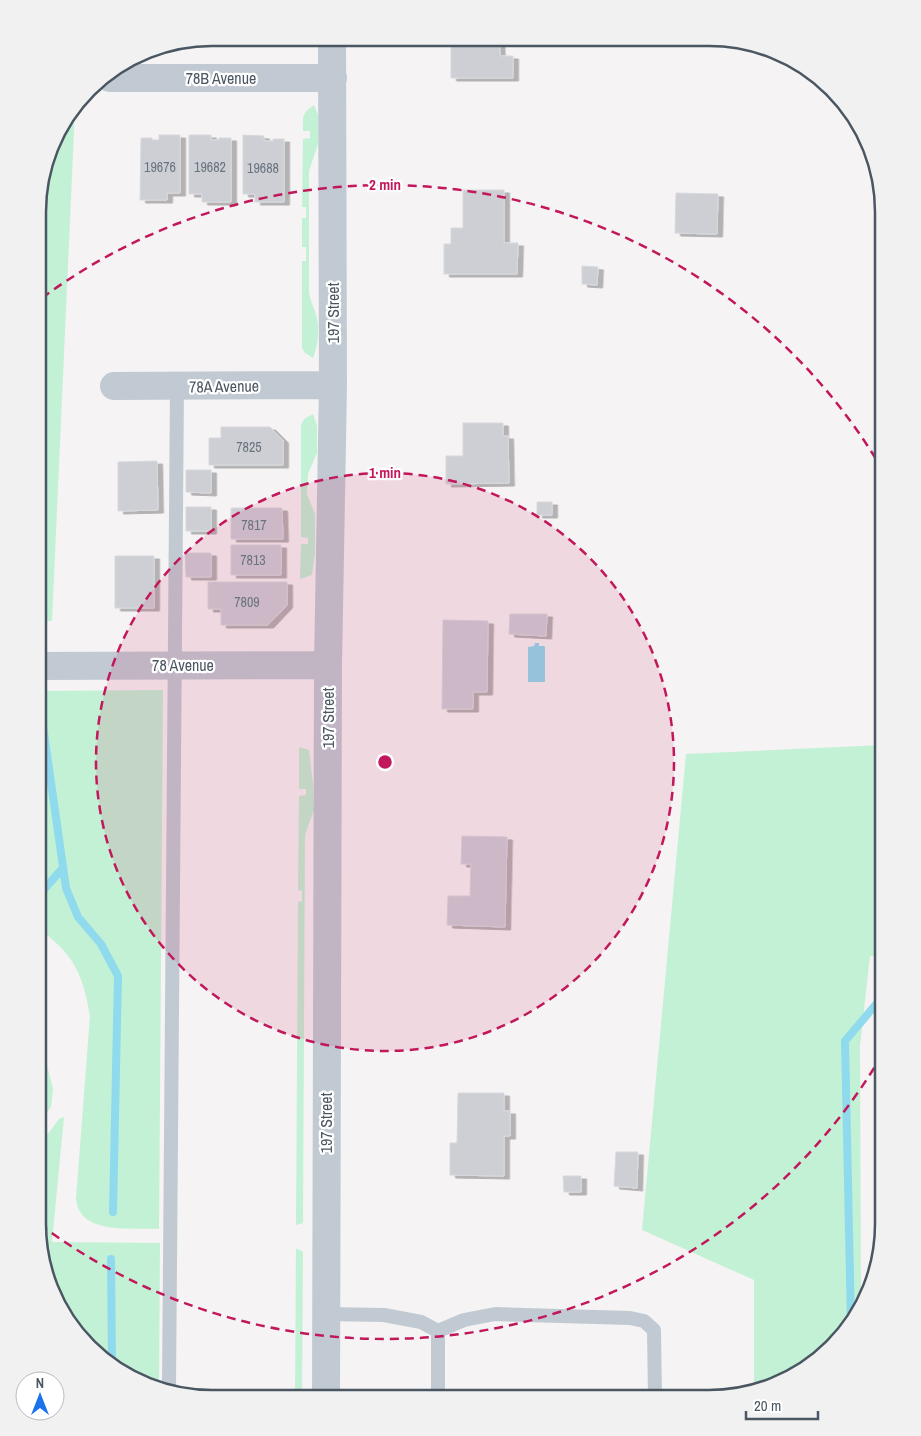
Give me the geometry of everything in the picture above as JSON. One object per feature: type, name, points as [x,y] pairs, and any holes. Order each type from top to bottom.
[{"type":"street","name":"197 Street","points":[[326,1390],[328,665],[333,385],[332,46]]},
{"type":"street","name":"78B Avenue","points":[[115,78],[333,78]]},
{"type":"street","name":"78A Avenue","points":[[114,386],[333,385]]},
{"type":"street","name":"78 Avenue","points":[[46,666],[328,665]]},
{"type":"lane","points":[[168,1384],[177,386]]},
{"type":"lane","points":[[325,1314],[384,1315],[421,1322],[438,1331]]},
{"type":"lane","points":[[438,1331],[464,1320],[495,1314],[630,1318],[644,1321],[654,1330],[655,1390]]},
{"type":"lane","points":[[438,1331],[438,1390]]},
{"type":"green space","points":[[314,105],[318,115],[318,144],[309,171],[309,292],[318,331],[313,358],[305,353],[302,348],[302,261],[306,261],[306,247],[302,247],[302,218],[306,218],[306,207],[302,207],[303,139],[310,138],[310,131],[303,131],[303,119],[305,113]]},
{"type":"green space","points":[[75,119],[52,621],[46,621],[46,212],[49,180],[55,159],[68,129]]},
{"type":"green space","points":[[313,414],[317,426],[317,453],[308,474],[307,494],[315,514],[315,553],[312,575],[300,579],[301,544],[308,544],[308,538],[301,537],[301,425],[304,419]]},
{"type":"green space","points":[[163,690],[159,1229],[129,1229],[96,1224],[80,1212],[76,1199],[90,1016],[84,990],[75,966],[61,948],[46,934],[46,691]]},
{"type":"green space","points":[[874,745],[874,956],[870,956],[860,1046],[861,1289],[853,1307],[841,1325],[810,1356],[792,1368],[754,1383],[754,1280],[642,1230],[686,754]]},
{"type":"green space","points":[[299,747],[309,750],[314,810],[305,835],[303,1223],[296,1225],[298,902],[302,901],[302,891],[298,890],[299,796],[306,795],[306,789],[299,789]]},
{"type":"green space","points":[[46,1061],[53,1089],[51,1107],[46,1114]]},
{"type":"green space","points":[[64,1117],[52,1242],[160,1243],[159,1381],[129,1368],[111,1356],[80,1325],[68,1307],[59,1287],[49,1256],[46,1224],[46,1136],[59,1119]]},
{"type":"green space","points":[[296,1248],[303,1252],[302,1390],[295,1390]]},
{"type":"water","points":[[535,643],[545,647],[545,682],[528,682],[528,647],[534,646]]},
{"type":"building","points":[[451,46],[499,46],[500,56],[513,56],[513,78],[451,78]]},
{"type":"building","points":[[159,135],[180,135],[180,193],[167,193],[167,200],[140,200],[141,138],[159,140]]},
{"type":"building","points":[[189,135],[211,135],[211,140],[231,138],[231,202],[202,202],[202,194],[189,194]]},
{"type":"building","points":[[243,135],[264,136],[264,141],[284,139],[284,202],[255,202],[255,194],[243,194]]},
{"type":"building","points":[[463,190],[504,190],[504,243],[518,243],[517,274],[444,274],[444,244],[451,244],[451,228],[463,228]]},
{"type":"building","points":[[676,193],[718,194],[717,234],[675,233]]},
{"type":"building","points":[[582,266],[598,267],[597,285],[582,284]]},
{"type":"building","points":[[463,423],[503,423],[503,436],[508,436],[509,483],[446,484],[446,456],[463,456]]},
{"type":"building","points":[[221,427],[270,427],[283,440],[283,465],[209,465],[209,438],[221,438]]},
{"type":"building","points":[[157,461],[158,510],[118,511],[118,462]]},
{"type":"building","points":[[186,470],[211,470],[211,493],[186,492]]},
{"type":"building","points":[[537,502],[552,502],[552,515],[537,515]]},
{"type":"building","points":[[186,507],[211,507],[211,531],[186,531]]},
{"type":"building","points":[[231,508],[282,508],[283,539],[231,539]]},
{"type":"building","points":[[231,545],[281,545],[281,575],[231,575]]},
{"type":"building","points":[[185,553],[211,553],[211,577],[186,577]]},
{"type":"building","points":[[115,556],[154,556],[154,608],[115,608]]},
{"type":"building","points":[[208,582],[287,582],[287,605],[268,625],[221,625],[221,609],[208,609]]},
{"type":"building","points":[[510,614],[547,614],[546,636],[509,634]]},
{"type":"building","points":[[443,620],[488,621],[487,692],[473,692],[473,709],[442,709]]},
{"type":"building","points":[[462,836],[507,837],[505,927],[447,925],[448,896],[470,896],[471,864],[461,864]]},
{"type":"building","points":[[458,1093],[504,1093],[504,1111],[510,1111],[510,1136],[504,1136],[504,1176],[450,1175],[450,1143],[457,1143]]},
{"type":"building","points":[[616,1152],[638,1152],[637,1188],[614,1186]]},
{"type":"building","points":[[563,1176],[581,1176],[581,1192],[564,1192]]},
{"type":"waterway","points":[[46,747],[66,888],[78,917],[101,944],[118,976],[113,1212]]},
{"type":"waterway","points":[[46,887],[63,868]]},
{"type":"waterway","points":[[851,1310],[845,1041],[874,1006]]},
{"type":"waterway","points":[[111,1259],[112,1357]]}]
